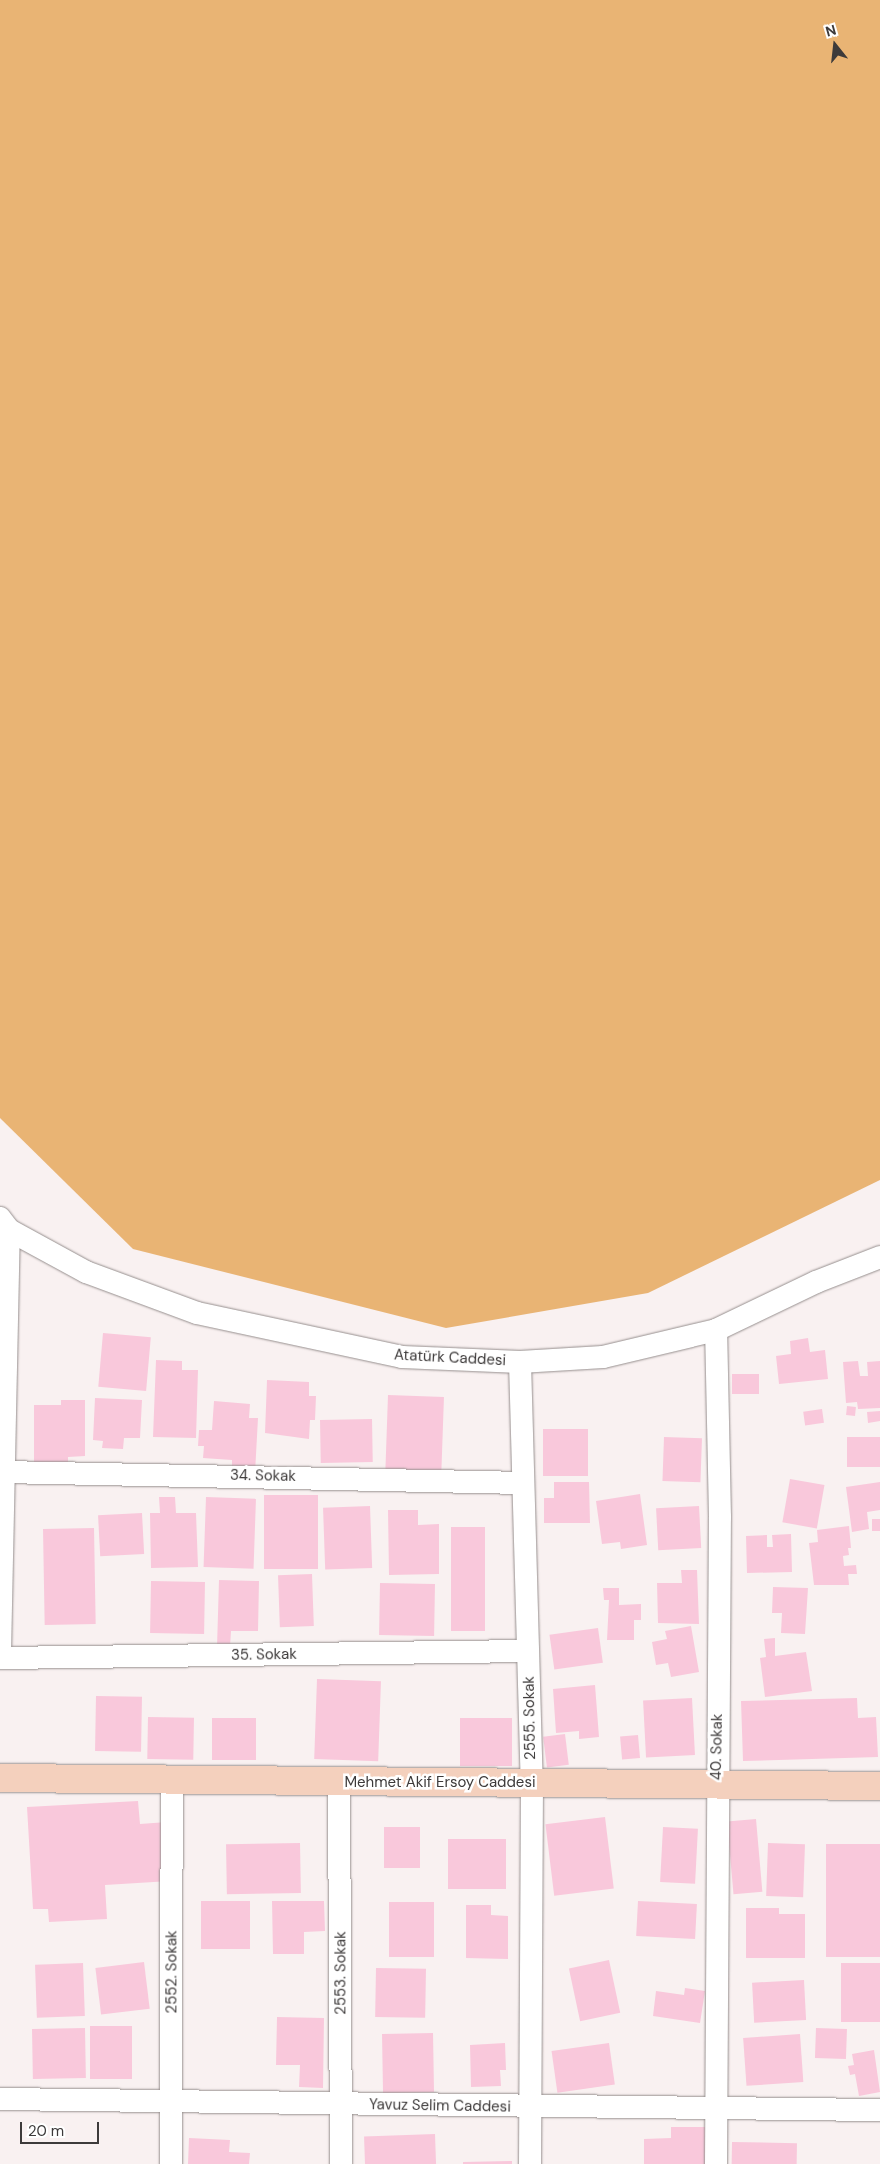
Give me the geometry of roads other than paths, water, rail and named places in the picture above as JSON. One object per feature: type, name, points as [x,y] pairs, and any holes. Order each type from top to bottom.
[{"type":"street","name":"Atatürk Caddesi","points":[[5,1224],[86,1272],[197,1313],[402,1358],[520,1362],[603,1357],[716,1330],[816,1282],[880,1257]]},
{"type":"street","points":[[0,1653],[5,1224]]},
{"type":"street","name":"40. Sokak","points":[[716,1330],[720,1517],[716,1784],[716,2164]]},
{"type":"street","name":"2555. Sokak","points":[[520,1362],[532,1783],[530,2164]]},
{"type":"street","name":"34. Sokak","points":[[3,1472],[522,1483]]},
{"type":"street","name":"35. Sokak","points":[[0,1658],[528,1652]]},
{"type":"street","name":"Mehmet Akif Ersoy Caddesi","points":[[0,1778],[880,1786]]},
{"type":"street","name":"2552. Sokak","points":[[171,2164],[172,1780]]},
{"type":"street","name":"2553. Sokak","points":[[339,1782],[341,2164]]},
{"type":"street","name":"Yavuz Selim Caddesi","points":[[0,2099],[880,2110]]}]
